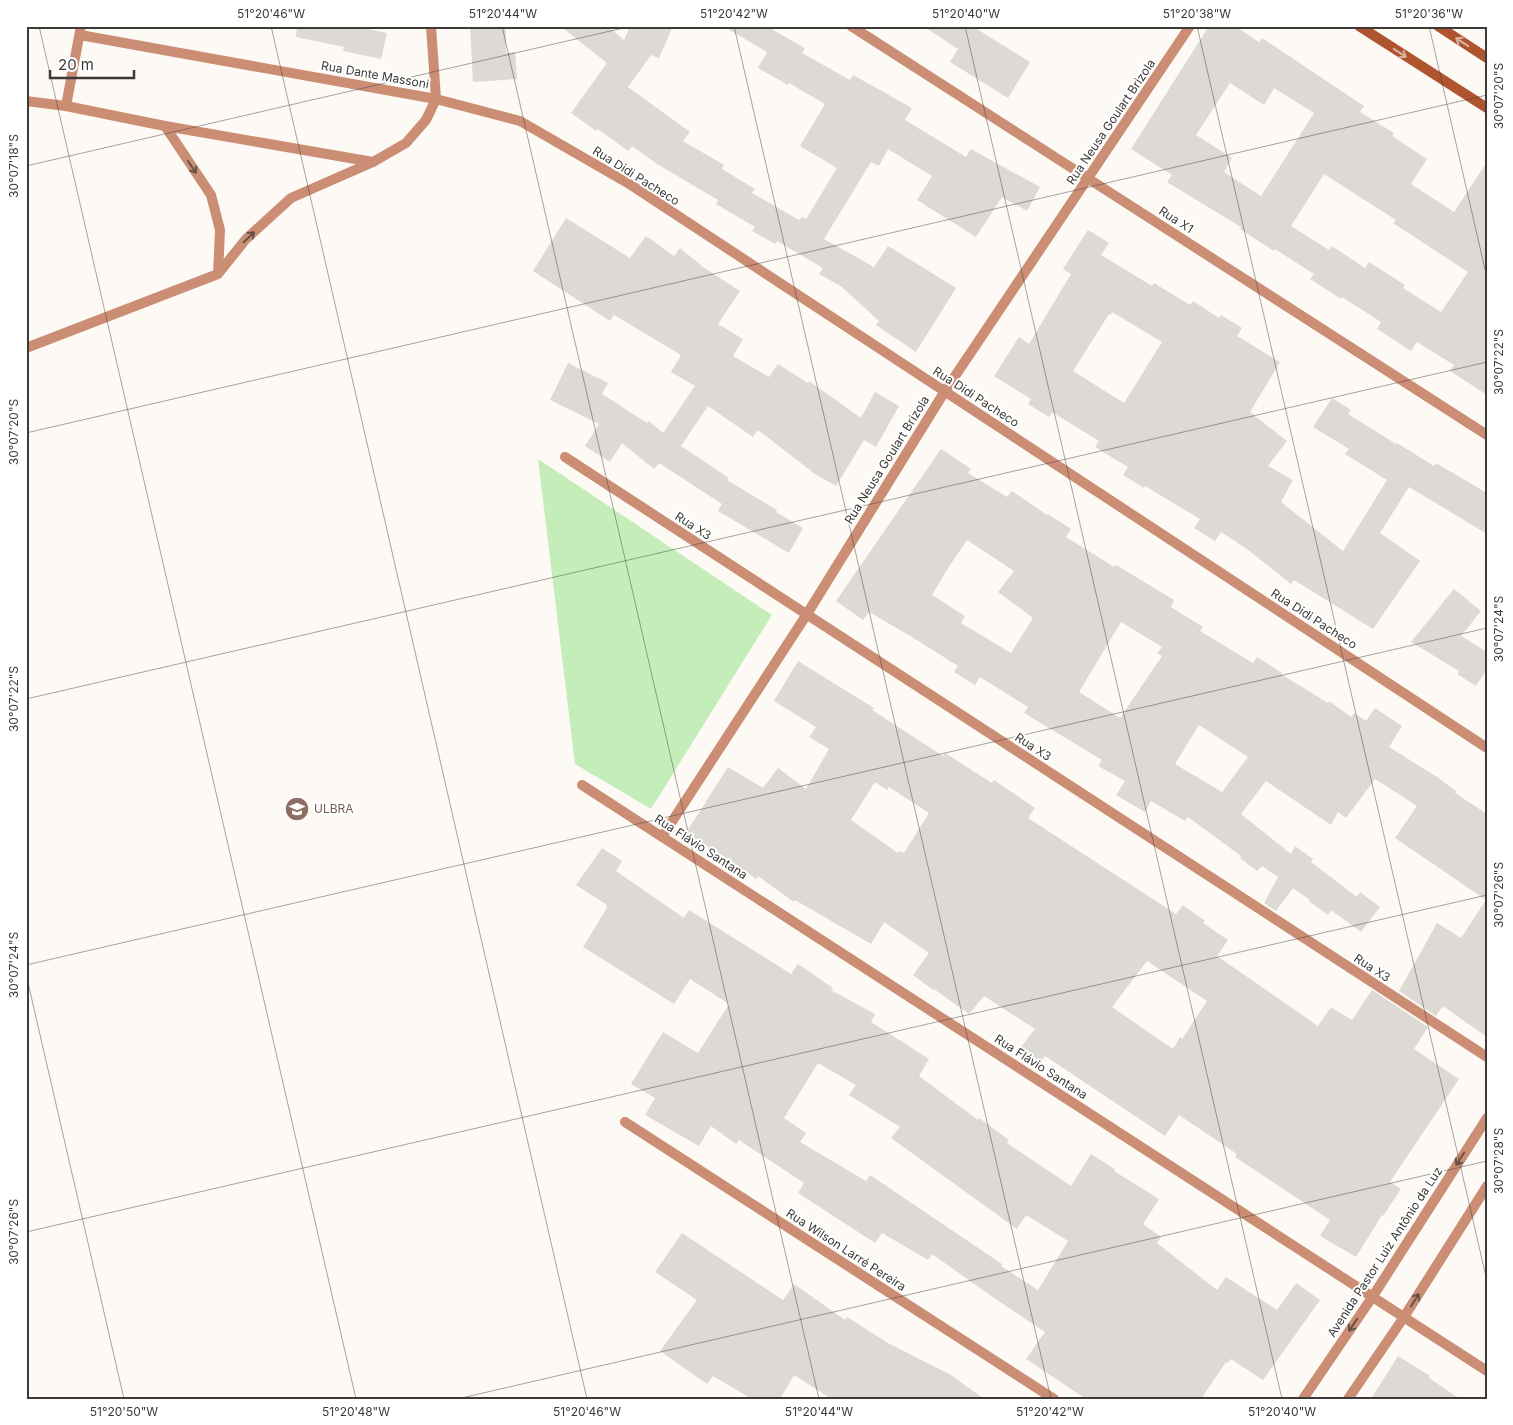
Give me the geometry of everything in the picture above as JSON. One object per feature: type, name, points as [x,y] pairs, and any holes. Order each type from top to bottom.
[{"type":"main road","points":[[1359,26],[1487,108]]},
{"type":"main road","points":[[1438,26],[1487,58]]},
{"type":"street","points":[[431,26],[436,99]]},
{"type":"street","name":"Rua X1","points":[[851,26],[1487,435]]},
{"type":"street","name":"Rua Neusa Goulart Brizola","points":[[662,837],[806,614],[945,391],[1190,26]]},
{"type":"street","points":[[66,106],[81,30]]},
{"type":"street","name":"Rua Dante Massoni","points":[[81,30],[436,99],[426,120],[406,143],[373,162],[291,198],[246,239],[218,274]]},
{"type":"street","name":"Rua Didi Pacheco","points":[[436,99],[520,121],[631,185],[1487,748]]},
{"type":"street","points":[[26,101],[66,106],[164,126],[373,162]]},
{"type":"street","points":[[26,348],[218,274],[220,230],[211,195],[164,126]]},
{"type":"street","name":"Rua X3","points":[[565,457],[1487,1057]]},
{"type":"street","name":"Rua Flávio Santana","points":[[582,785],[1487,1371]]},
{"type":"street","name":"Avenida Pastor Luiz Antônio da Luz","points":[[1303,1399],[1373,1296],[1487,1118]]},
{"type":"street","name":"Rua Wilson Larré Pereira","points":[[625,1122],[1054,1399]]},
{"type":"street","points":[[1348,1399],[1404,1317],[1487,1186]]},
{"type":"green space","points":[[538,459],[772,615],[651,809],[575,764]]},
{"type":"building","points":[[297,26],[353,26],[387,33],[381,59],[343,51],[344,47],[296,37]]},
{"type":"building","points":[[470,26],[506,26],[506,53],[515,52],[517,79],[473,82]]},
{"type":"building","points":[[560,26],[607,26],[624,40],[630,26],[673,26],[659,58],[651,55],[628,87],[690,132],[683,141],[724,165],[722,169],[755,189],[752,193],[799,220],[802,217],[806,219],[837,168],[800,146],[825,104],[758,68],[767,52],[723,26],[766,26],[805,48],[802,53],[850,80],[853,75],[912,108],[905,120],[966,157],[971,149],[1040,187],[1027,211],[1002,197],[976,237],[917,200],[932,176],[888,149],[879,166],[871,162],[824,239],[874,267],[888,246],[956,288],[916,352],[876,325],[879,321],[842,287],[819,274],[823,268],[777,241],[775,244],[752,231],[755,227],[716,204],[718,200],[657,164],[632,146],[628,151],[598,129],[596,131],[571,113],[607,63]]},
{"type":"building","points":[[923,26],[972,26],[1030,62],[1008,98],[950,62],[958,49]]},
{"type":"building","points":[[1209,26],[1235,26],[1259,42],[1262,38],[1364,106],[1360,112],[1394,133],[1392,136],[1427,159],[1411,184],[1454,212],[1487,162],[1487,395],[1450,371],[1454,365],[1417,342],[1411,351],[1377,329],[1381,322],[1310,279],[1314,274],[1275,249],[1274,251],[1240,229],[1241,227],[1167,182],[1172,175],[1131,149]],"holes":[[[1230,83],[1264,105],[1274,88],[1314,113],[1261,196],[1224,172],[1232,158],[1196,135]],[[1324,174],[1396,220],[1393,223],[1468,272],[1441,312],[1403,288],[1405,285],[1369,262],[1365,268],[1332,246],[1329,250],[1291,226]]]},
{"type":"building","points":[[566,218],[630,258],[646,236],[674,256],[680,248],[703,267],[740,291],[718,324],[743,339],[733,356],[769,377],[778,364],[808,383],[809,381],[861,418],[875,392],[899,406],[876,447],[864,440],[836,486],[815,474],[758,430],[753,437],[708,406],[681,446],[729,478],[727,480],[803,528],[789,553],[718,511],[722,504],[659,463],[654,469],[622,443],[610,462],[585,446],[599,424],[550,400],[568,363],[608,383],[602,394],[647,423],[649,421],[663,433],[695,386],[671,372],[681,355],[614,315],[610,321],[533,271]]},
{"type":"building","points":[[1088,230],[1109,243],[1101,255],[1152,286],[1154,283],[1190,305],[1193,301],[1219,318],[1221,315],[1242,328],[1237,336],[1280,362],[1250,412],[1287,441],[1268,466],[1293,480],[1281,502],[1343,551],[1387,480],[1345,454],[1349,449],[1313,427],[1332,398],[1351,410],[1348,414],[1396,444],[1434,466],[1436,463],[1487,493],[1487,534],[1409,487],[1380,533],[1420,561],[1373,629],[1294,580],[1291,584],[1247,549],[1221,532],[1215,541],[1194,528],[1200,519],[1123,475],[1128,467],[1095,447],[1099,441],[1052,412],[1049,417],[1028,404],[1031,399],[994,376],[1019,337],[1029,344],[1071,274],[1063,269]],"holes":[[[1112,312],[1162,342],[1124,403],[1073,371]]]},
{"type":"building","points":[[941,449],[971,469],[968,473],[1007,497],[1012,491],[1071,529],[1066,537],[1114,567],[1116,565],[1174,600],[1171,607],[1203,627],[1200,631],[1253,663],[1257,657],[1328,703],[1329,701],[1351,717],[1354,713],[1366,721],[1375,708],[1402,726],[1389,747],[1437,777],[1456,791],[1455,793],[1487,814],[1487,1037],[1443,1006],[1436,1016],[1399,991],[1437,923],[1461,938],[1486,900],[1395,838],[1417,806],[1375,779],[1346,818],[1338,812],[1331,825],[1266,781],[1241,814],[1291,854],[1295,846],[1313,859],[1311,862],[1357,897],[1360,892],[1380,907],[1361,932],[1331,910],[1328,915],[1293,888],[1276,911],[1264,903],[1278,877],[1262,866],[1257,871],[1240,858],[1241,856],[1188,817],[1185,821],[1151,801],[1145,812],[1116,795],[1125,781],[1098,766],[1102,760],[1024,713],[1028,707],[980,677],[975,685],[954,672],[958,666],[912,637],[869,612],[863,620],[836,601]],"holes":[[[967,540],[1014,571],[998,592],[1033,618],[1011,653],[961,623],[965,616],[932,595]],[[1121,622],[1162,647],[1157,653],[1162,656],[1120,718],[1079,692]],[[1199,725],[1248,757],[1222,792],[1175,764]]]},
{"type":"building","points":[[1454,589],[1481,611],[1461,636],[1487,652],[1487,669],[1476,686],[1457,674],[1459,671],[1411,642]]},
{"type":"building","points":[[798,661],[874,708],[872,710],[943,756],[945,753],[992,783],[994,780],[1035,808],[1028,818],[1176,914],[1183,905],[1205,921],[1203,923],[1228,940],[1217,956],[1318,1026],[1331,1007],[1352,1020],[1372,990],[1428,1027],[1414,1049],[1459,1079],[1390,1182],[1401,1189],[1356,1257],[1320,1236],[1330,1220],[1235,1157],[1237,1154],[1179,1115],[1165,1136],[1045,1056],[1041,1062],[1021,1047],[1035,1029],[984,996],[969,1014],[933,990],[913,975],[929,953],[884,922],[871,944],[795,900],[794,902],[758,876],[756,879],[686,833],[728,767],[763,788],[778,768],[806,789],[829,749],[809,737],[816,727],[774,701]],"holes":[[[875,782],[887,790],[889,787],[929,813],[904,853],[900,851],[898,853],[851,820]],[[1147,961],[1207,1001],[1182,1039],[1180,1037],[1173,1049],[1112,1007]]]},
{"type":"building","points":[[602,848],[622,861],[616,871],[684,918],[689,910],[791,974],[798,964],[833,988],[831,990],[875,1014],[871,1022],[929,1059],[919,1076],[978,1120],[979,1118],[1009,1140],[1007,1143],[1071,1186],[1091,1154],[1159,1199],[1143,1224],[1161,1237],[1157,1243],[1217,1290],[1226,1277],[1277,1310],[1296,1283],[1320,1300],[1263,1380],[1231,1359],[1228,1363],[1226,1362],[1201,1399],[1086,1399],[1026,1359],[1045,1332],[932,1254],[928,1260],[882,1233],[875,1243],[798,1193],[804,1183],[739,1140],[736,1144],[711,1126],[699,1146],[645,1115],[655,1098],[631,1084],[663,1032],[698,1053],[729,1004],[690,979],[674,1004],[583,947],[607,905],[576,885]],"holes":[[[818,1063],[856,1085],[849,1095],[900,1127],[891,1138],[1017,1229],[1026,1215],[1068,1241],[1038,1290],[870,1175],[866,1181],[800,1142],[806,1133],[784,1118]]]},
{"type":"building","points":[[682,1233],[783,1300],[794,1284],[845,1320],[847,1317],[888,1343],[951,1375],[984,1399],[832,1399],[794,1375],[780,1399],[752,1399],[713,1376],[707,1384],[660,1351],[697,1300],[655,1272]]},
{"type":"building","points":[[1398,1356],[1430,1376],[1429,1378],[1460,1399],[1371,1399]]},
{"type":"place","name":"ULBRA","points":[[297,809]]}]
